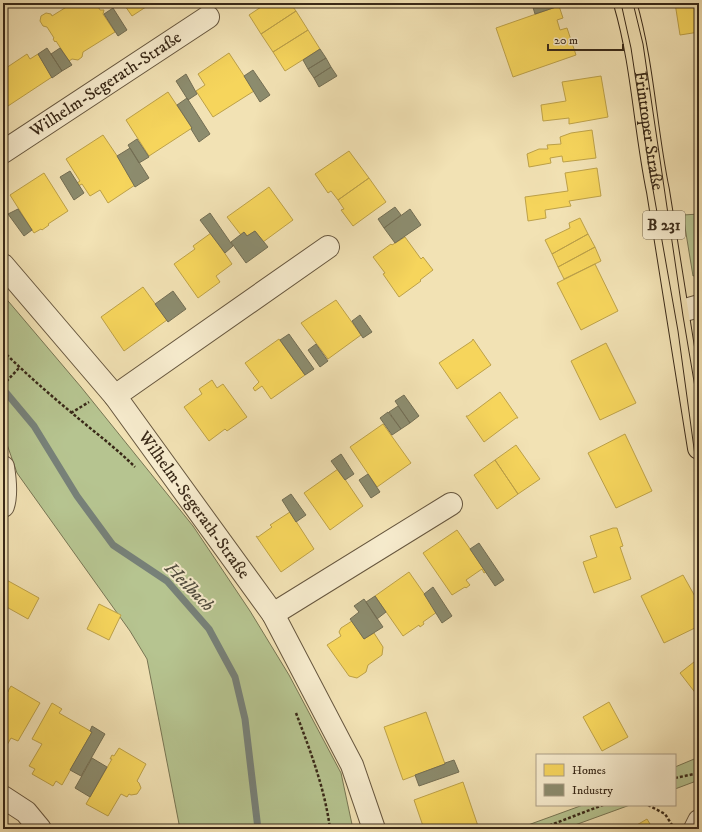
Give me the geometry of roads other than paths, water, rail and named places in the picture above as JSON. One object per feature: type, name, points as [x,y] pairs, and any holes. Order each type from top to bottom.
[{"type":"main road","name":"Frintroper Straße","points":[[625,3],[641,78],[653,167],[678,312],[699,448]]},
{"type":"street","name":"Wilhelm-Segerath-Straße","points":[[3,152],[208,17]]},
{"type":"street","points":[[115,396],[328,247]]},
{"type":"street","name":"Wilhelm-Segerath-Straße","points":[[3,265],[115,396],[273,614],[352,765],[374,829]]},
{"type":"street","points":[[678,312],[699,306]]},
{"type":"street","points":[[3,467],[5,478],[3,506]]},
{"type":"street","points":[[273,614],[450,504]]},
{"type":"street","points":[[3,797],[26,812],[40,829]]},
{"type":"street","points":[[694,829],[699,821]]},
{"type":"waterway","name":"Heilbach","points":[[3,389],[34,426],[77,496],[113,545],[167,581],[209,629],[235,677],[245,719],[258,829]]},
{"type":"tram line","points":[[621,3],[631,48],[649,167],[678,331],[699,485]]},
{"type":"tram line","points":[[633,3],[643,44],[683,316],[699,411]]}]
